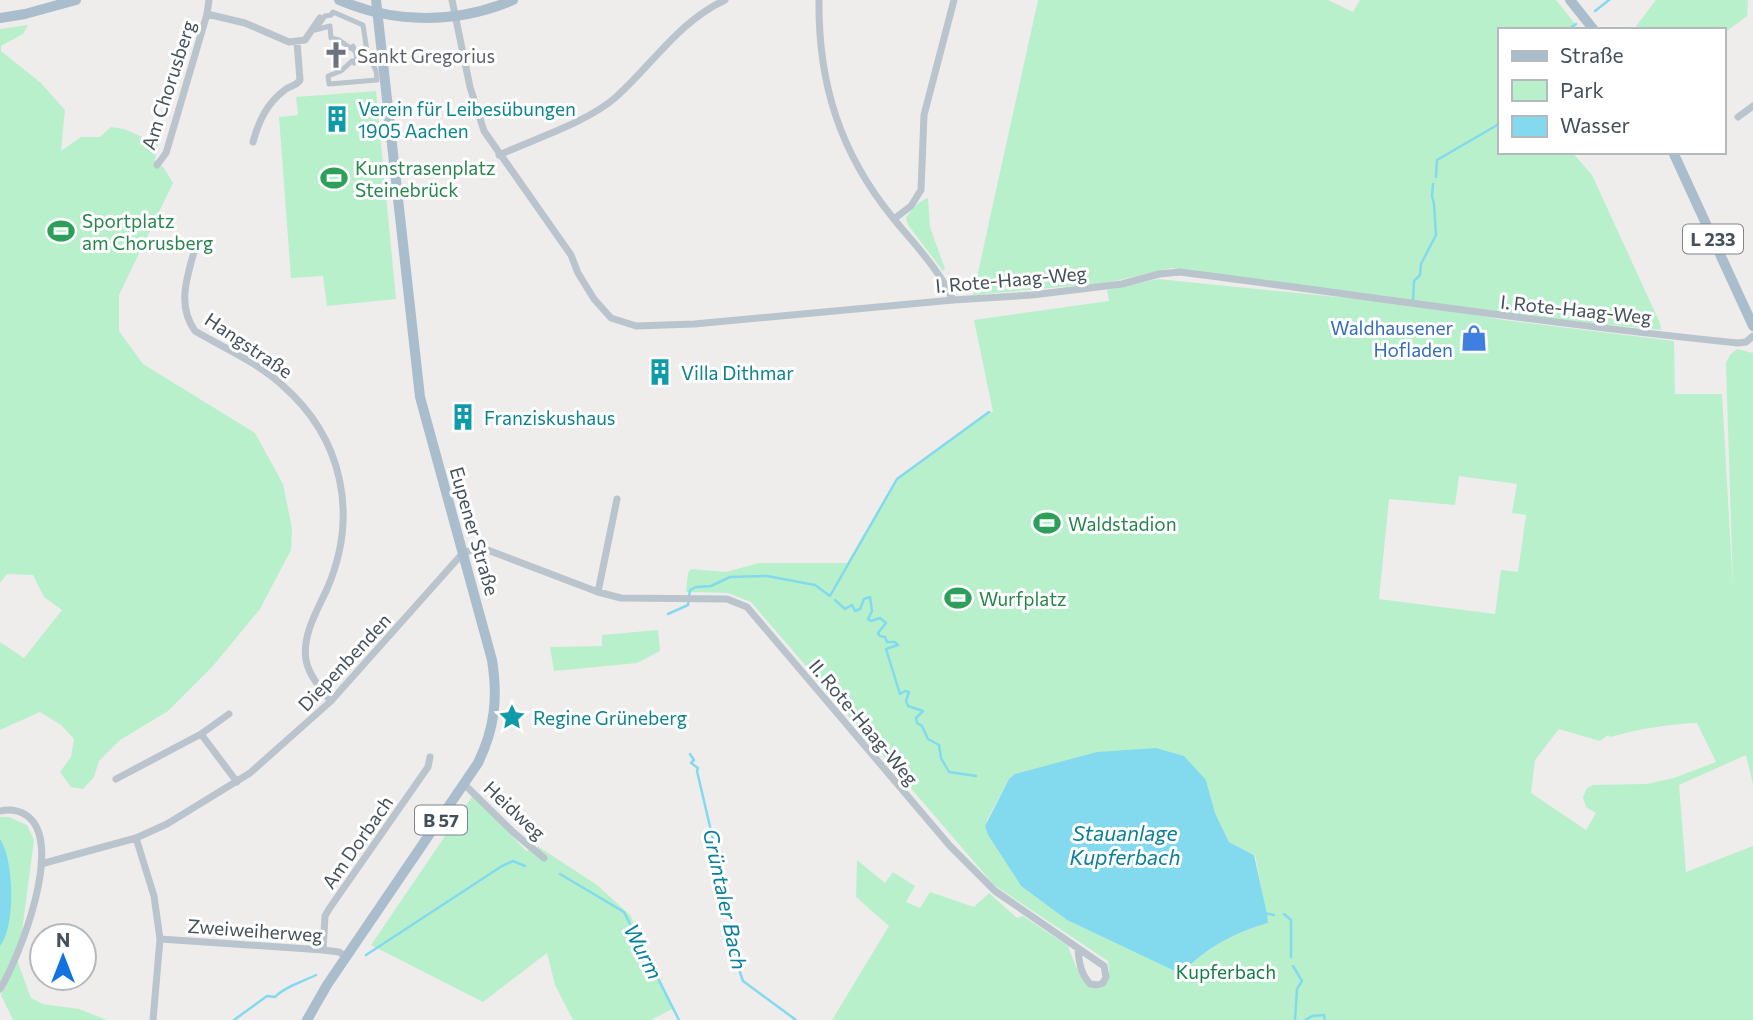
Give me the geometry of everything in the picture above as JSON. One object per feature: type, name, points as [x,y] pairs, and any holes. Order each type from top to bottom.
[{"type":"main road","points":[[0,18],[76,0]]},
{"type":"main road","points":[[339,0],[378,13],[419,19],[455,16],[513,0]]},
{"type":"main road","name":"Eupener Straße","points":[[307,1020],[315,1003],[465,785],[489,737],[495,711],[492,660],[431,441],[416,373],[376,0]]},
{"type":"main road","points":[[1570,0],[1592,28]]},
{"type":"main road","name":"L 233","points":[[1674,154],[1753,326]]},
{"type":"street","name":"Am Chorusberg","points":[[157,165],[166,153],[209,0]]},
{"type":"street","name":"I. Rote-Haag-Weg","points":[[452,0],[475,107],[484,131],[571,255],[594,299],[611,318],[636,326],[694,324],[1044,293],[1122,284],[1159,274],[1180,272],[1486,314],[1738,343],[1746,342],[1753,336]]},
{"type":"street","points":[[499,155],[593,113],[615,98],[686,23],[724,0]]},
{"type":"street","points":[[819,0],[822,61],[842,136],[853,161],[894,219],[937,270],[953,300]]},
{"type":"street","points":[[894,219],[911,206],[921,190],[924,115],[954,0]]},
{"type":"street","points":[[333,12],[345,18],[363,25],[367,51],[377,80],[329,84],[327,76],[341,71],[352,61],[354,63],[358,53],[353,46],[352,49],[331,38],[330,26],[315,30],[325,16],[333,12]]},
{"type":"street","name":"Am Chorusberg","points":[[207,14],[245,23],[284,41],[298,43]]},
{"type":"street","points":[[253,142],[259,120],[266,109],[300,79],[298,43],[305,40],[320,18]]},
{"type":"street","points":[[1738,117],[1753,106]]},
{"type":"street","name":"Hangstraße","points":[[198,241],[186,290],[185,316],[195,331],[268,373],[296,398],[322,430],[339,475],[343,510],[338,558],[314,614],[307,637],[306,659],[309,671],[331,701]]},
{"type":"street","points":[[598,593],[617,499]]},
{"type":"street","name":"II. Rote-Haag-Weg","points":[[462,554],[485,549],[598,593],[621,598],[727,598],[747,607],[950,846],[995,891],[1104,966],[1106,977],[1103,983],[1090,984],[1086,979],[1080,967],[1078,949]]},
{"type":"street","name":"Diepenbenden","points":[[41,864],[136,838],[167,824],[237,782],[277,751],[331,701],[462,554]]},
{"type":"street","points":[[116,779],[201,734],[229,714]]},
{"type":"street","points":[[201,734],[237,782]]},
{"type":"street","name":"Am Dorbach","points":[[323,950],[325,916],[428,767],[430,757]]},
{"type":"street","name":"Heidweg","points":[[465,785],[544,858]]},
{"type":"street","points":[[0,811],[15,810],[23,813],[35,824],[42,842],[41,864],[28,928],[0,989]]},
{"type":"street","points":[[136,838],[154,896],[160,939],[153,1020]]},
{"type":"street","name":"Zweiweiherweg","points":[[160,939],[323,950],[339,952],[347,957]]},
{"type":"green space","points":[[1038,0],[1328,0],[1353,12],[1360,0],[1556,0],[1576,25],[1573,28],[1498,28],[1498,154],[1574,154],[1592,175],[1661,330],[1504,314],[1172,268],[1106,283],[973,295]]},
{"type":"green space","points":[[1656,0],[1748,0],[1747,16],[1725,32],[1725,28],[1635,28]]},
{"type":"green space","points":[[28,25],[23,34],[1,46],[1,51],[41,83],[65,110],[61,151],[81,137],[100,137],[111,127],[124,129],[158,144],[155,160],[164,168],[173,183],[119,295],[119,331],[143,364],[255,433],[283,484],[292,528],[291,550],[260,609],[213,666],[168,711],[120,740],[99,761],[94,777],[83,789],[71,787],[60,772],[71,757],[74,739],[61,725],[40,712],[0,730],[0,642],[24,658],[62,610],[44,597],[33,575],[7,574],[0,583],[0,29]]},
{"type":"green space","name":"Kunstrasenplatz Steinebrück","points":[[376,91],[396,299],[327,306],[323,276],[291,278],[279,117],[298,115],[296,97]]},
{"type":"green space","points":[[928,198],[930,227],[945,269],[943,271],[908,225],[906,218],[918,203]]},
{"type":"green space","points":[[1158,279],[1418,305],[1504,320],[1674,341],[1675,394],[1722,394],[1733,589],[1726,363],[1737,349],[1753,353],[1753,784],[1746,755],[1679,785],[1686,872],[1753,846],[1753,1020],[832,1020],[889,926],[856,897],[857,860],[885,883],[893,872],[915,886],[906,902],[920,908],[930,892],[974,907],[989,893],[1017,918],[1023,916],[1068,946],[1076,967],[1090,987],[1100,989],[1106,983],[1108,961],[994,885],[751,602],[728,593],[686,592],[688,573],[691,569],[726,572],[759,563],[847,563],[897,478],[989,412],[993,412],[974,320],[1109,301],[1107,290]],"holes":[[[1459,476],[1517,484],[1512,513],[1526,515],[1518,572],[1501,570],[1495,614],[1379,599],[1389,499],[1455,505]],[[1697,723],[1716,762],[1674,778],[1647,784],[1593,785],[1587,788],[1583,797],[1586,807],[1596,813],[1586,830],[1531,793],[1535,760],[1559,729],[1600,741],[1608,735],[1610,737],[1653,727]],[[1009,779],[1206,780],[1215,813],[1229,842],[1255,855],[1268,923],[1221,943],[1181,974],[1067,920],[1021,886],[988,835],[987,820]]]},
{"type":"green space","points":[[658,630],[660,651],[637,663],[554,671],[550,647],[602,646],[602,635]]},
{"type":"green space","points":[[473,795],[526,851],[539,847],[597,885],[630,915],[674,1008],[651,1020],[573,1020],[555,985],[547,953],[483,1002],[371,945]]},
{"type":"green space","points":[[0,817],[9,817],[27,825],[34,840],[21,939],[0,983]]},
{"type":"green space","points":[[17,960],[31,998],[43,1004],[79,1009],[107,1020],[13,1020],[1,995]]},
{"type":"water","name":"Stauanlage Kupferbach","points":[[1156,748],[1184,756],[1206,780],[1215,813],[1229,842],[1254,855],[1268,923],[1221,943],[1181,974],[1067,920],[1021,886],[985,826],[1009,779],[1015,774],[1097,752]]},
{"type":"water","points":[[0,839],[8,861],[11,909],[9,924],[0,946]]},
{"type":"waterway","points":[[1595,11],[1609,0]]},
{"type":"waterway","points":[[1571,28],[1576,24]]},
{"type":"waterway","points":[[1436,177],[1437,160],[1498,125]]},
{"type":"waterway","points":[[1413,301],[1414,281],[1420,275],[1421,264],[1436,235],[1433,184]]},
{"type":"waterway","points":[[668,614],[688,605],[690,590],[711,586],[730,577],[767,576],[815,585],[830,596],[897,479],[989,412]]},
{"type":"waterway","name":"Kupferbach","points":[[835,600],[845,609],[852,605],[855,611],[860,609],[864,599],[870,597],[872,611],[868,619],[871,621],[880,618],[886,623],[878,633],[885,637],[887,642],[895,642],[898,645],[886,649],[900,694],[909,692],[906,701],[908,706],[923,711],[916,718],[917,723],[922,726],[928,739],[939,745],[941,758],[949,772],[976,776]]},
{"type":"waterway","name":"Grüntaler Bach","points":[[690,754],[694,760],[691,763],[698,768],[725,891],[736,961],[743,981],[796,1020]]},
{"type":"waterway","name":"Wurm","points":[[366,955],[502,866],[513,861],[525,866]]},
{"type":"waterway","name":"Wurm","points":[[560,874],[624,912],[679,1020]]},
{"type":"waterway","name":"Kupferbach","points":[[1264,913],[1274,915]]},
{"type":"waterway","name":"Kupferbach","points":[[1284,914],[1291,920],[1291,957]]},
{"type":"waterway","name":"Kupferbach","points":[[1293,966],[1302,981],[1297,989],[1295,1020]]},
{"type":"waterway","name":"Wurm","points":[[234,1020],[267,996],[275,997],[288,987],[316,975]]},
{"type":"waterway","points":[[1305,1020],[1324,1015],[1325,1020]]},
{"type":"place","name":"Sankt Gregorius","points":[[336,55]]},
{"type":"place","name":"Verein für Leibesübungen 1905 Aachen","points":[[337,119]]},
{"type":"place","name":"Kunstrasenplatz Steinebrück","points":[[334,178]]},
{"type":"place","name":"Sportplatz am Chorusberg","points":[[61,231]]},
{"type":"place","name":"Waldhausener Hofladen","points":[[1474,338]]},
{"type":"place","name":"Villa Dithmar","points":[[660,372]]},
{"type":"place","name":"Franziskushaus","points":[[463,417]]},
{"type":"place","name":"Waldstadion","points":[[1047,523]]},
{"type":"place","name":"Wurfplatz","points":[[958,598]]},
{"type":"place","name":"Regine Grüneberg","points":[[512,717]]}]
